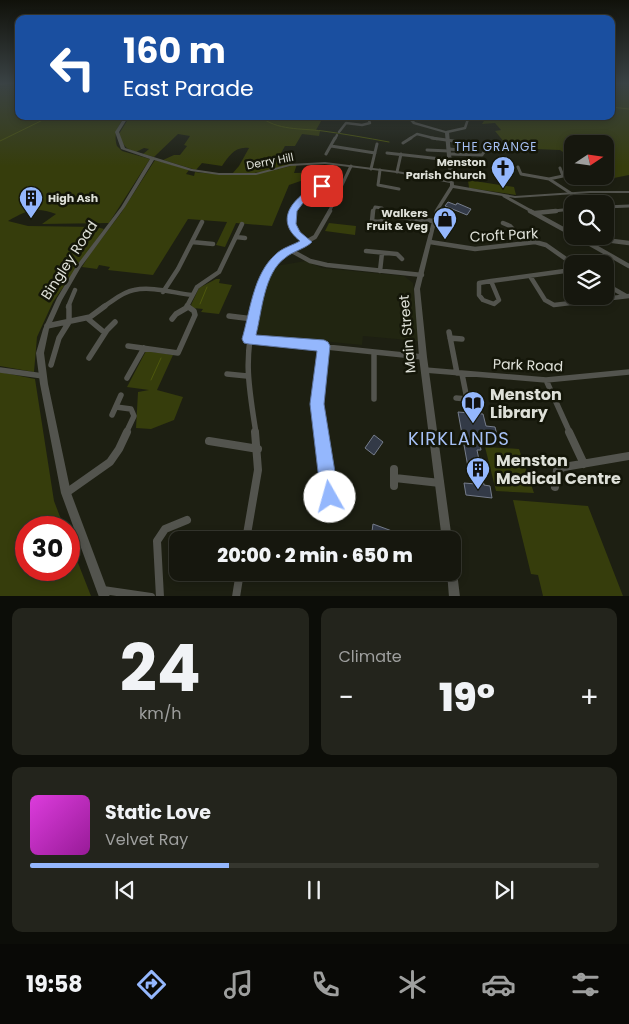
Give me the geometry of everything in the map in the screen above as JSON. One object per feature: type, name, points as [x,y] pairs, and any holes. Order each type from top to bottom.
[{"type":"street","points":[[124,120],[117,132],[121,146],[126,150],[152,159]]},
{"type":"street","points":[[326,154],[346,123],[362,125],[370,123],[368,120]]},
{"type":"street","points":[[411,120],[414,123],[447,132],[452,129],[464,128],[467,120]]},
{"type":"street","points":[[447,132],[452,184]]},
{"type":"street","points":[[403,143],[417,134],[468,143]]},
{"type":"street","points":[[371,169],[378,144]]},
{"type":"street","points":[[331,146],[375,152]]},
{"type":"street","points":[[427,150],[436,148],[482,155],[484,152]]},
{"type":"street","points":[[449,151],[471,151]]},
{"type":"street","points":[[387,152],[450,160]]},
{"type":"street","points":[[397,172],[401,154]]},
{"type":"street","name":"Derry Hill","points":[[152,159],[191,170],[239,175],[262,173],[290,165],[307,163],[351,166],[397,172],[504,196],[529,197],[590,192],[629,192]]},
{"type":"street","name":"Bingley Road","points":[[104,593],[66,493],[40,353],[47,326],[79,266],[123,207],[152,159]]},
{"type":"street","points":[[248,531],[258,470],[258,449],[247,376],[249,339],[264,280],[280,256],[307,242],[320,231],[351,166]]},
{"type":"street","points":[[518,167],[522,175],[549,179],[563,176],[560,168]]},
{"type":"street","points":[[380,170],[378,185],[399,190]]},
{"type":"street","points":[[549,179],[572,194]]},
{"type":"street","points":[[307,242],[297,234],[291,224],[291,215],[295,205],[310,190],[328,184],[342,184]]},
{"type":"street","name":"Main Street","points":[[446,531],[423,357],[417,289],[439,204],[452,184]]},
{"type":"street","points":[[504,196],[564,230]]},
{"type":"street","points":[[614,207],[629,206]]},
{"type":"street","points":[[389,216],[380,223],[372,221],[371,217],[375,207],[382,208],[389,216],[434,221]]},
{"type":"street","points":[[535,214],[564,210]]},
{"type":"street","points":[[163,292],[178,270],[202,222]]},
{"type":"street","points":[[503,223],[525,243]]},
{"type":"street","points":[[172,320],[176,314],[188,307],[192,295],[198,286],[217,275],[242,224]]},
{"type":"street","points":[[236,237],[245,238]]},
{"type":"street","points":[[614,241],[629,243]]},
{"type":"street","points":[[192,242],[213,244]]},
{"type":"street","name":"Croft Park","points":[[430,242],[470,249],[535,242],[546,245],[564,258]]},
{"type":"street","points":[[367,245],[366,253],[397,251],[402,259]]},
{"type":"street","points":[[593,245],[629,266]]},
{"type":"street","points":[[290,250],[310,261],[327,266],[422,275]]},
{"type":"street","points":[[380,271],[382,253]]},
{"type":"street","points":[[491,281],[499,300],[494,304],[483,301],[478,294],[479,283],[491,281],[564,271]]},
{"type":"street","points":[[530,276],[545,300],[554,305],[628,296]]},
{"type":"street","points":[[47,326],[87,318],[128,292],[140,289],[192,295]]},
{"type":"street","points":[[614,289],[628,296]]},
{"type":"street","points":[[51,365],[59,338],[69,322],[68,308],[75,290]]},
{"type":"street","points":[[128,346],[178,352],[195,315],[194,311],[188,307]]},
{"type":"street","points":[[229,316],[254,319]]},
{"type":"street","points":[[87,318],[105,333]]},
{"type":"street","points":[[89,358],[105,333],[115,322]]},
{"type":"street","points":[[456,398],[467,399],[450,335],[462,339]]},
{"type":"street","points":[[249,339],[423,357]]},
{"type":"street","points":[[324,346],[317,404],[330,497]]},
{"type":"street","points":[[127,378],[144,348]]},
{"type":"street","points":[[374,352],[374,400]]},
{"type":"street","points":[[0,370],[43,376]]},
{"type":"street","name":"Park Road","points":[[426,370],[546,380],[627,374]]},
{"type":"street","points":[[226,374],[247,376]]},
{"type":"street","points":[[546,380],[584,464]]},
{"type":"street","points":[[112,415],[121,395]]},
{"type":"street","points":[[66,493],[110,462],[115,456],[134,416],[131,409],[116,407]]},
{"type":"street","points":[[209,441],[258,449]]},
{"type":"street","points":[[556,487],[557,470],[629,456]]},
{"type":"street","points":[[394,469],[395,482],[440,483]]},
{"type":"street","points":[[160,596],[156,541],[159,533],[164,528],[187,520]]},
{"type":"street","points":[[236,596],[238,581]]},
{"type":"street","points":[[453,581],[455,596]]},
{"type":"street","points":[[104,593],[151,596]]},
{"type":"shaded area","points":[[306,261],[322,268],[404,276],[413,283],[419,341],[363,336],[362,345],[260,335],[255,328],[273,269],[275,266]]},
{"type":"green space","points":[[0,111],[15,111],[15,120],[122,120],[117,130],[117,146],[122,151],[150,159],[109,223],[42,224],[56,214],[42,210],[26,212],[8,221],[28,226],[97,227],[104,229],[53,302],[37,337],[34,372],[0,366]]},
{"type":"green space","points":[[615,111],[629,111],[629,175],[614,178],[614,135],[564,135],[564,153],[560,150],[509,148],[495,131],[501,130],[495,123],[482,124],[484,120],[615,120]]},
{"type":"green space","points":[[128,120],[322,120],[316,130],[320,131],[319,136],[302,134],[295,146],[285,146],[279,157],[293,164],[269,172],[232,174],[249,148],[236,150],[222,166],[202,163],[196,170],[163,160],[174,155],[180,155],[187,146],[184,145],[190,136],[178,134],[154,157],[143,154],[149,149],[144,148],[136,152],[127,148],[119,134]]},
{"type":"green space","points":[[155,160],[189,170],[186,174],[194,176],[195,172],[223,175],[257,174],[297,164],[294,173],[328,172],[289,185],[272,226],[236,223],[225,247],[216,245],[227,222],[188,219],[153,275],[108,270],[110,267],[99,265],[97,269],[82,267],[121,213]]},
{"type":"green space","points":[[468,180],[514,187],[516,195],[469,188]]},
{"type":"green space","points":[[329,223],[356,226],[355,235],[325,231]]},
{"type":"green space","points":[[216,279],[220,279],[219,283],[232,285],[219,314],[201,312],[203,309],[193,308],[191,305],[199,288]]},
{"type":"green space","points":[[146,351],[173,355],[157,390],[183,397],[174,420],[151,429],[136,428],[138,392],[149,390],[127,387]]},
{"type":"green space","points":[[0,372],[35,379],[54,501],[60,516],[15,516],[15,581],[80,581],[80,568],[91,596],[0,596]]},
{"type":"green space","points":[[485,447],[519,449],[534,493],[496,491]]},
{"type":"green space","points":[[513,500],[588,506],[623,596],[543,596],[538,575],[531,574]]},
{"type":"building","points":[[448,202],[456,205],[457,203],[471,209],[467,215],[445,206]]},
{"type":"building","points":[[458,412],[483,414],[486,426],[495,427],[497,435],[486,434],[488,445],[480,444],[481,450],[477,450],[484,485],[490,486],[492,498],[466,495],[464,483],[476,484],[473,468],[468,467]]},
{"type":"building","points":[[374,435],[383,442],[374,455],[365,448]]},
{"type":"building","points":[[373,524],[392,531],[372,531]]},
{"type":"waterway","points":[[0,141],[43,120]]},
{"type":"waterway","points":[[265,120],[282,127],[331,132],[389,142]]},
{"type":"waterway","points":[[200,304],[207,287]]},
{"type":"waterway","points":[[151,380],[161,358]]},
{"type":"place","name":"Menston Parish Church","points":[[503,189]]},
{"type":"place","name":"High Ash","points":[[31,219]]},
{"type":"place","name":"Walkers Fruit & Veg","points":[[445,240]]},
{"type":"place","name":"Menston Library","points":[[473,424]]},
{"type":"place","name":"Menston Medical Centre","points":[[478,490]]},
{"type":"district","name":"THE GRANGE","points":[[496,146]]},
{"type":"district","name":"KIRKLANDS","points":[[459,438]]},
{"type":"route","points":[[322,186],[310,190],[302,196],[292,211],[291,224],[297,234],[307,242],[280,256],[269,270],[264,280],[249,339],[324,346],[317,404],[319,430],[330,497]]}]
